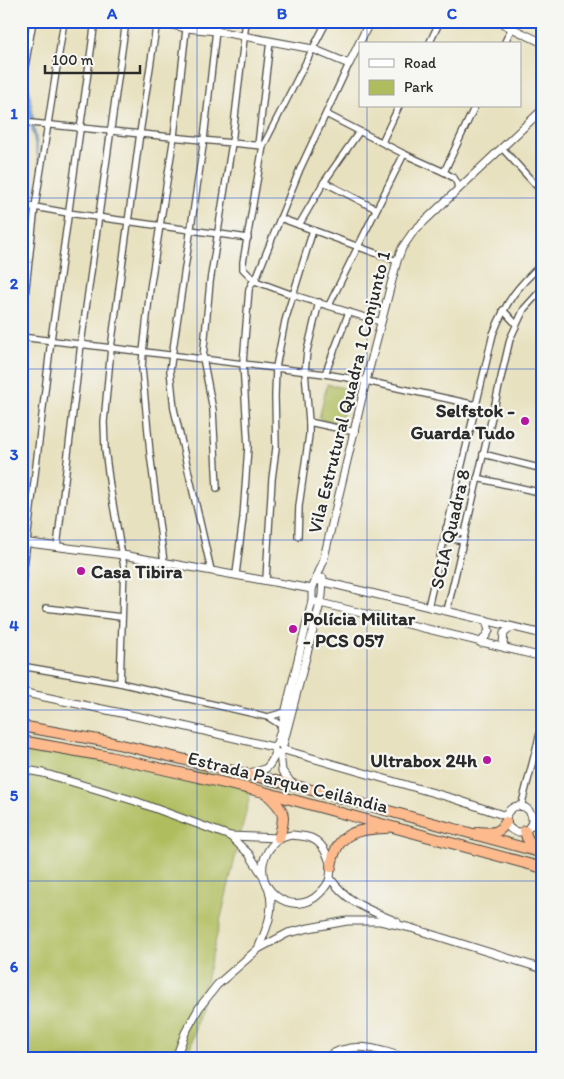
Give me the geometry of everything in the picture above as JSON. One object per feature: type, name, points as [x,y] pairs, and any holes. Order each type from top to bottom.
[{"type":"highway","name":"Estrada Parque Ceilândia","points":[[21,726],[109,742],[294,785],[539,852]]},
{"type":"highway","name":"Estrada Parque Ceilândia","points":[[21,741],[110,758],[264,792],[543,868]]},
{"type":"highway","points":[[264,792],[280,806],[283,812],[284,819],[279,838]]},
{"type":"highway","points":[[461,830],[481,832],[502,830],[506,819]]},
{"type":"highway","points":[[330,867],[332,856],[338,845],[348,835],[361,829],[395,827]]},
{"type":"highway","points":[[528,827],[527,838],[539,852]]},
{"type":"street","points":[[21,89],[32,21]]},
{"type":"street","points":[[21,331],[36,206],[50,124],[64,21]]},
{"type":"street","points":[[21,592],[24,543],[95,21]]},
{"type":"street","points":[[57,547],[81,344],[126,21]]},
{"type":"street","points":[[120,683],[124,567],[110,487],[104,422],[111,348],[156,21],[187,25],[313,49],[349,64]]},
{"type":"street","points":[[210,570],[174,409],[170,370],[204,139],[217,21]]},
{"type":"street","points":[[216,488],[213,410],[203,358],[210,282],[232,143],[246,21]]},
{"type":"street","points":[[261,146],[327,21]]},
{"type":"street","points":[[360,42],[370,21]]},
{"type":"street","points":[[431,42],[440,21]]},
{"type":"street","points":[[497,21],[513,25],[543,43]]},
{"type":"street","points":[[164,562],[150,453],[142,368],[150,289],[174,136],[187,25]]},
{"type":"street","points":[[505,42],[513,25]]},
{"type":"street","points":[[270,41],[261,146],[248,238],[242,262],[243,269],[255,281],[381,322]]},
{"type":"street","points":[[236,574],[243,518],[248,447],[243,363],[249,289],[255,281],[300,169],[359,44]]},
{"type":"street","points":[[382,142],[398,108]]},
{"type":"street","points":[[444,172],[474,108]]},
{"type":"street","name":"Vila Estrutural Quadra 1 Conjunto 1","points":[[320,581],[366,381],[402,248],[412,232],[543,109]]},
{"type":"street","points":[[326,114],[359,132],[444,172],[454,178],[458,190]]},
{"type":"street","points":[[21,122],[261,146]]},
{"type":"street","points":[[298,225],[324,182],[359,132]]},
{"type":"street","points":[[502,148],[543,193]]},
{"type":"street","points":[[328,305],[404,154]]},
{"type":"street","points":[[324,182],[376,209]]},
{"type":"street","points":[[21,206],[36,206],[68,213],[248,238]]},
{"type":"street","points":[[280,218],[397,262]]},
{"type":"street","points":[[266,580],[272,479],[276,448],[276,367],[280,338],[313,230]]},
{"type":"street","points":[[428,607],[493,334],[503,310],[519,286],[543,263]]},
{"type":"street","name":"SCIA Quadra 8","points":[[447,611],[510,339],[524,309],[543,288]]},
{"type":"street","points":[[298,536],[299,506],[309,422],[305,371],[307,351],[319,302]]},
{"type":"street","points":[[503,310],[516,324]]},
{"type":"street","points":[[325,374],[349,312]]},
{"type":"street","points":[[21,337],[305,371],[366,381],[476,405]]},
{"type":"street","points":[[309,422],[354,432]]},
{"type":"street","points":[[484,454],[543,468]]},
{"type":"street","points":[[477,478],[543,493]]},
{"type":"street","points":[[446,528],[464,533]]},
{"type":"street","points":[[444,537],[462,541]]},
{"type":"street","points":[[24,543],[123,555],[312,589]]},
{"type":"street","points":[[312,589],[320,581]]},
{"type":"street","points":[[320,581],[543,634]]},
{"type":"street","points":[[244,774],[263,771],[268,768],[279,749],[320,581]]},
{"type":"street","points":[[294,785],[282,771],[279,749],[285,712],[315,602],[312,589]]},
{"type":"street","points":[[315,602],[543,657]]},
{"type":"street","points":[[46,608],[121,617]]},
{"type":"street","points":[[481,643],[489,631],[486,620]]},
{"type":"street","points":[[505,648],[503,643],[504,633],[512,627]]},
{"type":"street","points":[[21,666],[120,683],[268,717],[282,726]]},
{"type":"street","points":[[21,692],[164,722],[279,749],[454,799],[506,819]]},
{"type":"street","points":[[268,717],[285,712]]},
{"type":"street","points":[[522,807],[543,722]]},
{"type":"street","points":[[21,769],[43,773],[135,801],[230,836],[279,838],[292,835],[311,838],[323,848],[330,867],[330,878],[317,896],[301,903],[292,903],[283,901],[269,890]]},
{"type":"street","points":[[515,806],[522,807],[531,814],[533,820],[528,827],[519,832],[507,826],[506,819],[510,808],[515,806]]},
{"type":"street","points":[[528,827],[543,827]]},
{"type":"street","points":[[230,836],[249,854],[262,874],[272,899],[269,924],[258,950]]},
{"type":"street","points":[[262,874],[265,857],[269,849],[279,838]]},
{"type":"street","points":[[330,878],[340,891],[356,904],[411,928]]},
{"type":"street","points":[[176,1058],[199,1008],[217,985],[258,950],[288,933],[347,921],[380,921],[411,928],[543,969]]},
{"type":"street","points":[[325,1058],[334,1052],[354,1047],[375,1048],[405,1058]]},
{"type":"green space","points":[[327,384],[348,389],[341,424],[319,419]]},
{"type":"green space","points":[[21,741],[253,782],[188,1058],[21,1058]]},
{"type":"water","points":[[21,32],[41,174],[21,74]]},
{"type":"place","name":"Selfstok - Guarda Tudo","points":[[525,421]]},
{"type":"place","name":"Casa Tibira","points":[[81,571]]},
{"type":"place","name":"Polícia Militar - PCS 057","points":[[293,629]]},
{"type":"place","name":"Ultrabox 24h","points":[[487,760]]}]
